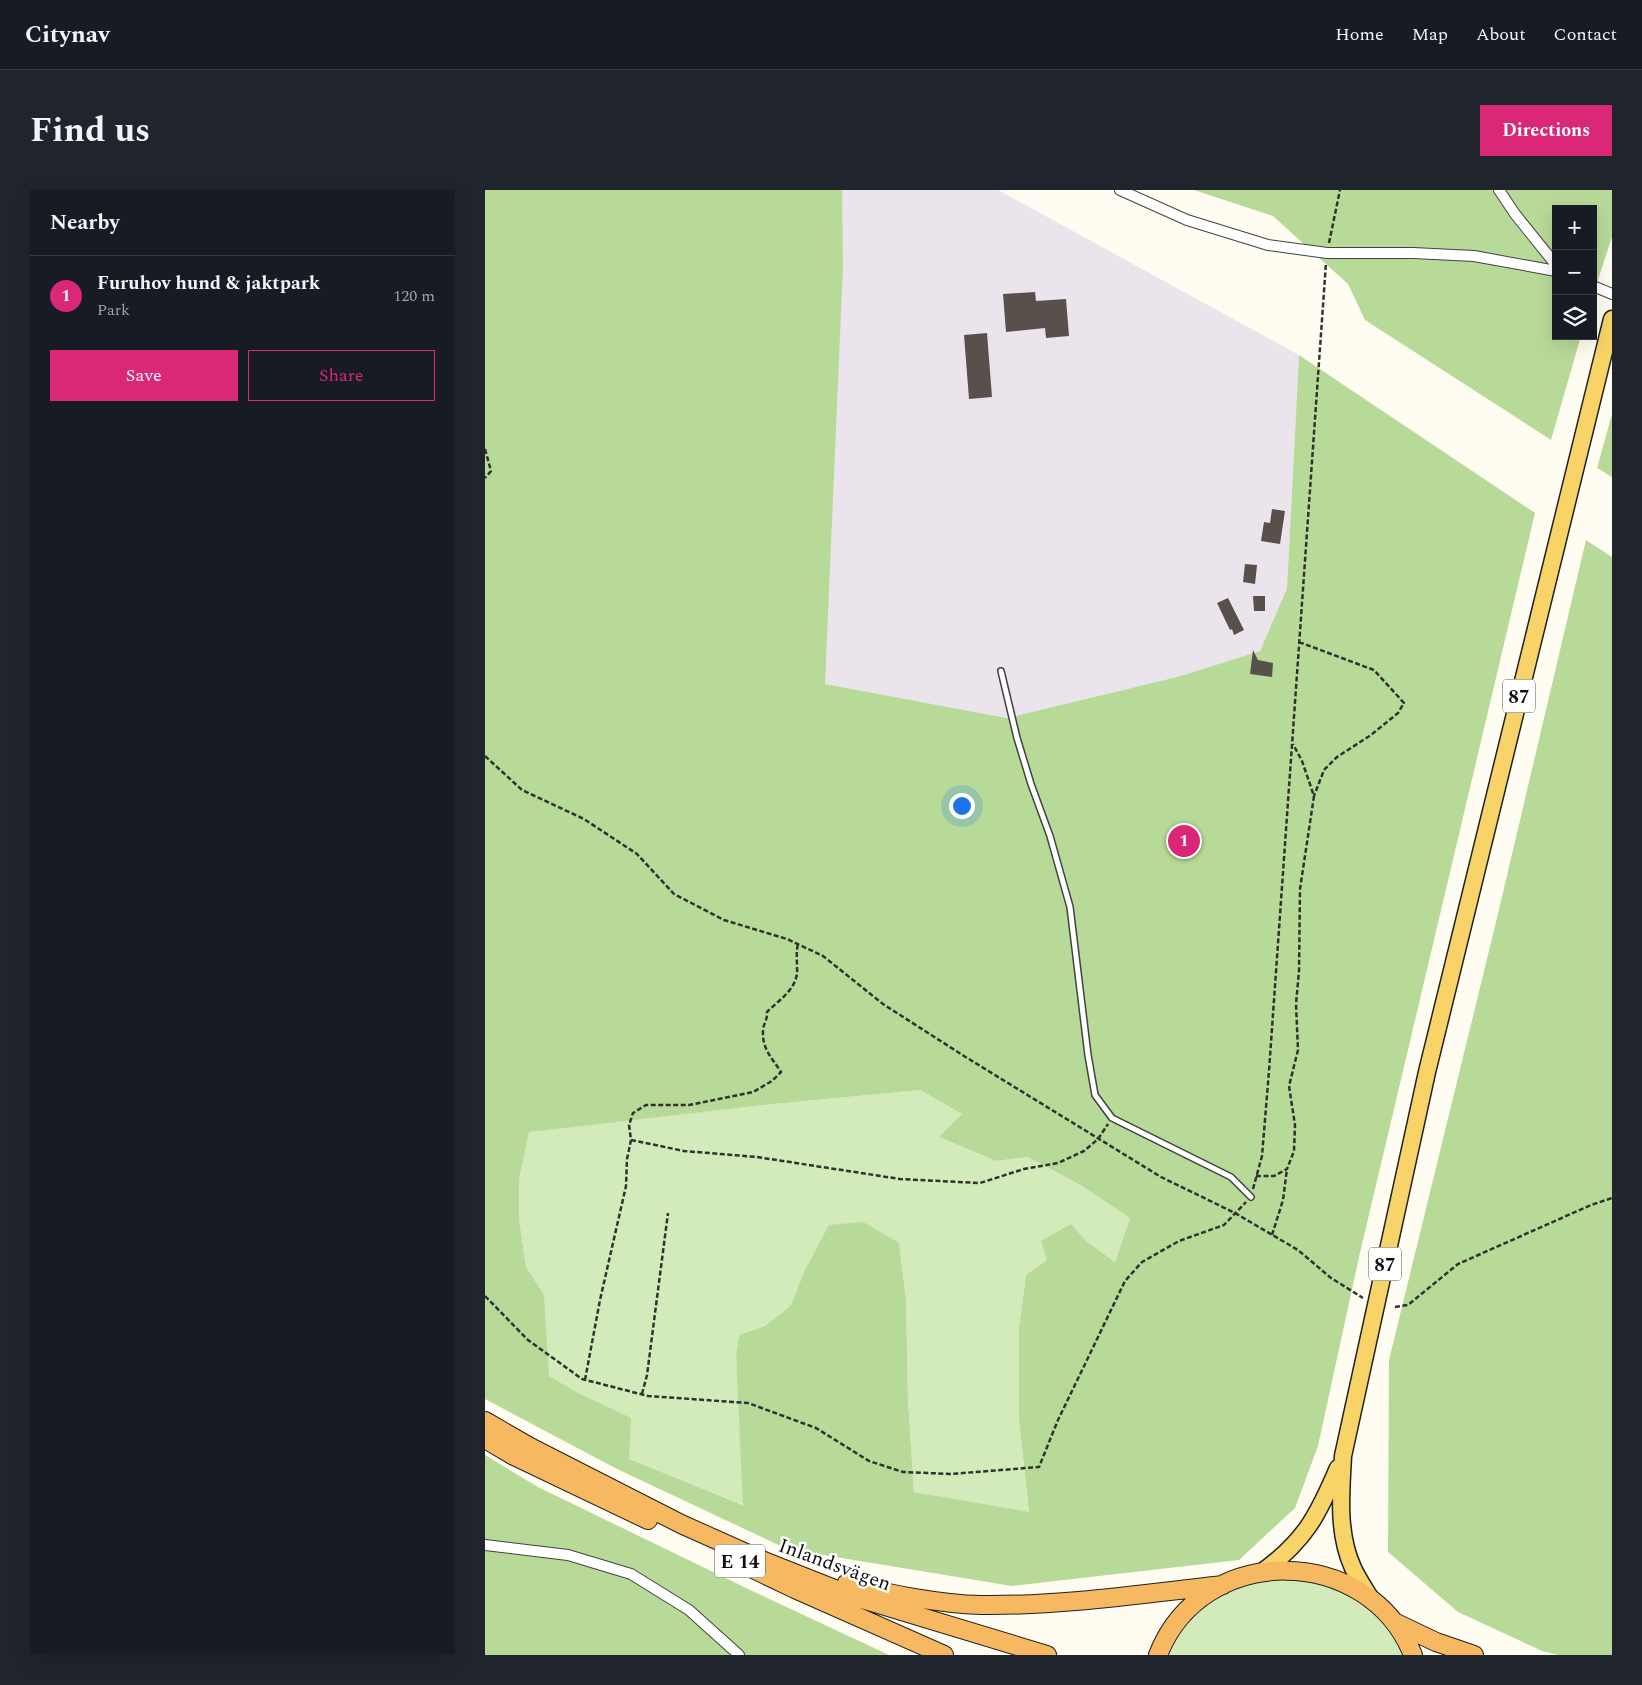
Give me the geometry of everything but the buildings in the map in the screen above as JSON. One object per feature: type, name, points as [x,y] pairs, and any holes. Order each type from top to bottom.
[{"type":"highway","name":"Inlandsvägen","points":[[485,1421],[530,1447],[681,1524],[764,1560],[855,1597],[1047,1655]]},
{"type":"highway","name":"Inlandsvägen","points":[[485,1439],[523,1460],[676,1534],[732,1558],[830,1598],[1006,1655]]},
{"type":"highway","points":[[732,1558],[795,1589],[944,1655]]},
{"type":"highway","points":[[764,1560],[854,1585],[923,1599],[979,1605],[1058,1603],[1223,1585]]},
{"type":"highway","points":[[1158,1655],[1168,1635],[1179,1620],[1207,1594],[1242,1577],[1281,1570],[1301,1570],[1319,1574],[1355,1588],[1371,1599],[1393,1622],[1403,1635],[1413,1655]]},
{"type":"highway","points":[[1393,1622],[1436,1642],[1474,1655]]},
{"type":"main road","name":"87","points":[[1343,1456],[1427,1072],[1612,319]]},
{"type":"main road","points":[[1262,1572],[1281,1558],[1297,1542],[1312,1522],[1322,1505],[1343,1456]]},
{"type":"main road","points":[[1343,1456],[1341,1506],[1344,1538],[1353,1568],[1371,1599]]},
{"type":"street","points":[[1120,190],[1187,220],[1268,245],[1327,253],[1413,253],[1474,256],[1552,270]]},
{"type":"street","points":[[1499,190],[1515,214],[1552,260]]},
{"type":"street","points":[[1597,288],[1612,294]]},
{"type":"street","points":[[485,1545],[567,1555],[631,1574],[689,1610],[739,1655]]},
{"type":"lane","points":[[1001,671],[1017,738],[1050,836],[1070,907],[1088,1055],[1095,1095],[1113,1118],[1231,1177],[1251,1196]]},
{"type":"path","points":[[1327,253],[1340,190]]},
{"type":"path","points":[[485,449],[491,471],[485,478]]},
{"type":"path","points":[[1272,1235],[1283,1200],[1287,1169],[1294,1151],[1295,1125],[1289,1086],[1298,1050],[1295,1004],[1299,971],[1300,889],[1314,796],[1324,770],[1337,757],[1398,713],[1404,703],[1374,670],[1299,642]]},
{"type":"path","points":[[1292,744],[1302,761],[1314,796]]},
{"type":"path","points":[[485,756],[522,790],[584,819],[637,854],[674,894],[724,920],[787,939],[823,956],[883,1004],[964,1056],[1161,1177],[1235,1213],[1298,1250],[1331,1278],[1369,1301]]},
{"type":"path","points":[[585,1380],[595,1335],[600,1300],[626,1186],[627,1159],[631,1140],[629,1125],[633,1113],[646,1105],[689,1105],[753,1092],[772,1081],[781,1072],[765,1050],[763,1030],[768,1018],[767,1012],[794,986],[798,969],[797,944]]},
{"type":"path","points":[[631,1140],[684,1151],[757,1158],[900,1179],[980,1183],[1024,1169],[1057,1163],[1083,1151],[1098,1140],[1113,1118]]},
{"type":"path","points":[[1256,1176],[1274,1176],[1287,1169]]},
{"type":"path","points":[[1395,1307],[1408,1305],[1458,1264],[1612,1198]]},
{"type":"path","points":[[641,1394],[647,1375],[668,1213]]},
{"type":"shaded area","points":[[840,190],[998,190],[1299,355],[1287,588],[1260,651],[1177,677],[1007,718],[824,684]]},
{"type":"green space","points":[[485,190],[842,190],[843,267],[825,684],[1007,718],[1177,677],[1260,651],[1287,588],[1299,355],[1535,513],[1359,1257],[1318,1446],[1295,1508],[1239,1560],[1012,1586],[787,1549],[617,1469],[485,1399]],"holes":[[[920,1090],[962,1114],[939,1137],[996,1161],[1028,1157],[1082,1186],[1130,1218],[1115,1262],[1086,1241],[1071,1224],[1041,1241],[1047,1260],[1026,1275],[1019,1327],[1019,1420],[1029,1512],[914,1492],[908,1400],[906,1299],[899,1243],[863,1222],[829,1225],[804,1272],[791,1305],[765,1326],[739,1335],[736,1356],[743,1505],[629,1459],[631,1418],[580,1394],[549,1376],[544,1295],[526,1267],[519,1218],[519,1180],[529,1132],[764,1105]]]},
{"type":"green space","points":[[1194,190],[1612,190],[1612,237],[1597,283],[1597,205],[1552,205],[1552,340],[1580,340],[1551,440],[1365,320],[1348,284],[1273,216]]},
{"type":"green space","points":[[1612,414],[1612,477],[1597,468]]},
{"type":"green space","points":[[1586,540],[1612,557],[1612,1655],[1558,1655],[1542,1651],[1458,1612],[1388,1552],[1389,1360],[1496,922]]},
{"type":"green space","points":[[920,1090],[962,1114],[939,1137],[996,1161],[1028,1157],[1082,1186],[1130,1218],[1115,1262],[1086,1241],[1070,1224],[1048,1260],[1026,1275],[1019,1327],[1019,1420],[1029,1513],[914,1492],[908,1400],[906,1299],[899,1244],[804,1272],[791,1305],[765,1326],[739,1335],[736,1356],[744,1505],[628,1459],[580,1394],[549,1376],[526,1267],[519,1218],[519,1180],[529,1131]]},
{"type":"green space","points":[[485,1455],[538,1487],[889,1655],[485,1655]]},
{"type":"green space","points":[[1293,1579],[1330,1587],[1345,1593],[1359,1602],[1383,1624],[1403,1655],[1166,1655],[1187,1622],[1218,1597],[1254,1582]]},
{"type":"place","name":"Furuhov hund & jaktpark","points":[[1184,841]]}]
